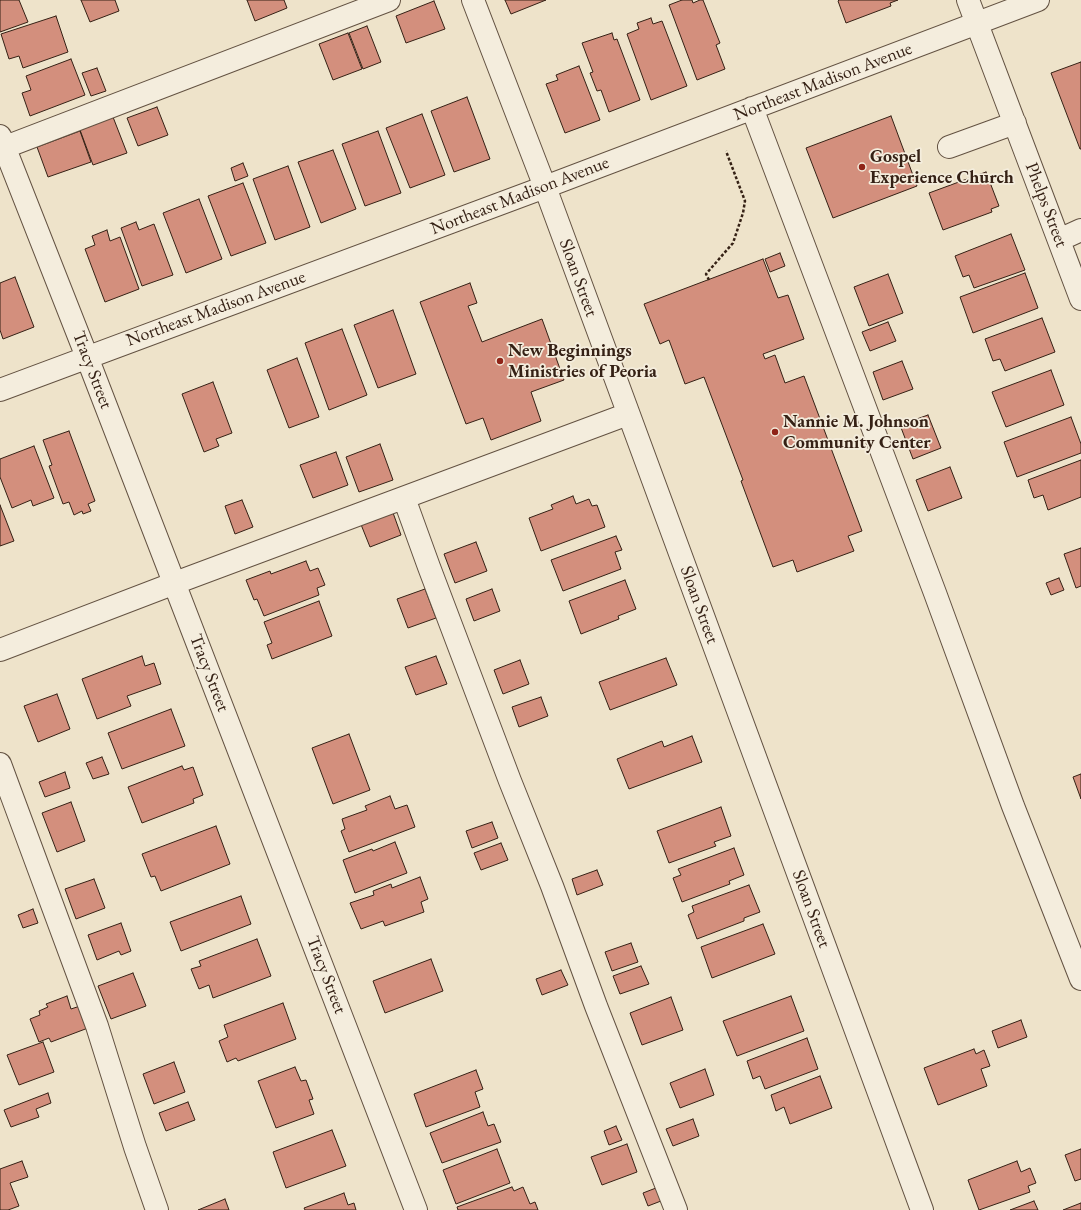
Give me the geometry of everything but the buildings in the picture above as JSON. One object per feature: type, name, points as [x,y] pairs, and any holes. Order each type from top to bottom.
[{"type":"street","points":[[1,144],[389,0]]},
{"type":"street","name":"Sloan Street","points":[[473,0],[545,187],[922,1210]]},
{"type":"street","name":"Phelps Street","points":[[968,0],[1081,299]]},
{"type":"street","name":"Northeast Madison Avenue","points":[[0,390],[545,187],[1038,0]]},
{"type":"street","points":[[752,108],[936,593],[1013,806],[1081,979]]},
{"type":"street","points":[[949,147],[1014,123]]},
{"type":"street","name":"Tracy Street","points":[[1,144],[87,357],[175,583],[416,1210]]},
{"type":"street","points":[[1059,240],[1081,230]]},
{"type":"street","points":[[0,650],[628,414]]},
{"type":"street","points":[[404,498],[510,781],[552,886],[596,1006],[676,1210]]},
{"type":"street","points":[[0,764],[97,1026],[157,1210]]},
{"type":"path","points":[[708,280],[706,274],[733,243],[743,213],[745,201],[726,151]]},
{"type":"place","name":"Gospel Experience Church","points":[[862,167]]},
{"type":"place","name":"New Beginnings Ministries of Peoria","points":[[500,361]]},
{"type":"place","name":"Nannie M. Johnson Community Center","points":[[775,432]]}]
